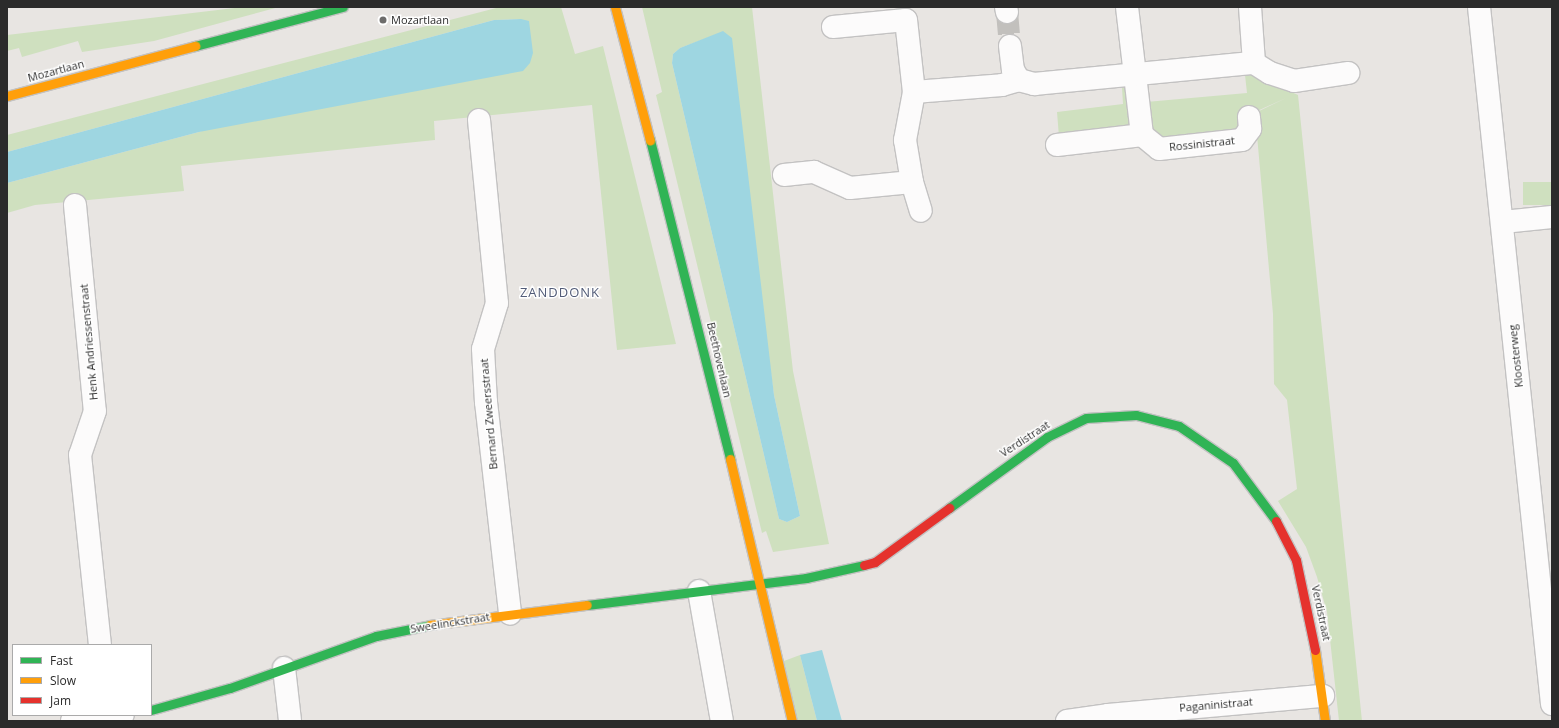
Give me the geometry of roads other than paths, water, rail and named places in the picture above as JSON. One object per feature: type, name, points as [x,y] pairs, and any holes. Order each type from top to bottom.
[{"type":"street","name":"Mozartlaan","points":[[7,96],[343,7]]},
{"type":"street","name":"Beethovenlaan","points":[[615,7],[695,310],[792,721]]},
{"type":"street","points":[[1056,145],[1142,135],[1127,7]]},
{"type":"street","points":[[1250,7],[1254,63]]},
{"type":"street","name":"Kloosterweg","points":[[1479,7],[1552,704]]},
{"type":"street","points":[[833,27],[906,20],[914,92],[905,140],[912,182],[921,211]]},
{"type":"street","points":[[1010,46],[1013,70],[1019,80]]},
{"type":"street","points":[[914,92],[1002,85],[1019,80],[1034,84],[1134,73],[1254,63],[1270,73],[1294,80],[1348,73]]},
{"type":"street","name":"Rossinistraat","points":[[1142,135],[1159,149],[1242,140],[1250,129],[1249,117]]},
{"type":"street","name":"Bernard Zweersstraat","points":[[479,120],[497,303],[483,349],[485,394],[510,614]]},
{"type":"street","points":[[784,175],[814,172],[827,174],[850,188],[912,182]]},
{"type":"street","name":"Henk Andriessenstraat","points":[[76,205],[95,412],[80,455],[100,644]]},
{"type":"street","points":[[1502,222],[1552,217]]},
{"type":"street","name":"Verdistraat","points":[[760,583],[806,578],[875,562],[1047,437],[1086,418],[1136,415],[1179,426],[1233,463],[1272,514],[1296,560],[1310,614],[1323,696],[1325,721]]},
{"type":"street","name":"Sweelinckstraat","points":[[152,710],[187,702],[376,636],[510,614],[760,583]]},
{"type":"street","points":[[699,591],[722,721]]},
{"type":"street","points":[[284,668],[290,721]]},
{"type":"street","name":"Paganinistraat","points":[[1067,721],[1323,696]]},
{"type":"street","points":[[72,721],[112,716]]},
{"type":"water","points":[[521,19],[529,21],[533,53],[530,63],[523,71],[199,132],[7,183],[7,152],[494,20]]},
{"type":"water","points":[[723,31],[732,38],[774,395],[800,516],[787,522],[779,519],[672,63],[673,54],[680,48]]},
{"type":"water","points":[[822,650],[842,721],[817,721],[800,655]]},
{"type":"tunnel","points":[[1007,12],[1010,46]]},
{"type":"place","name":"Mozartlaan","points":[[383,20]]},
{"type":"district","name":"ZANDDONK","points":[[560,292]]}]
